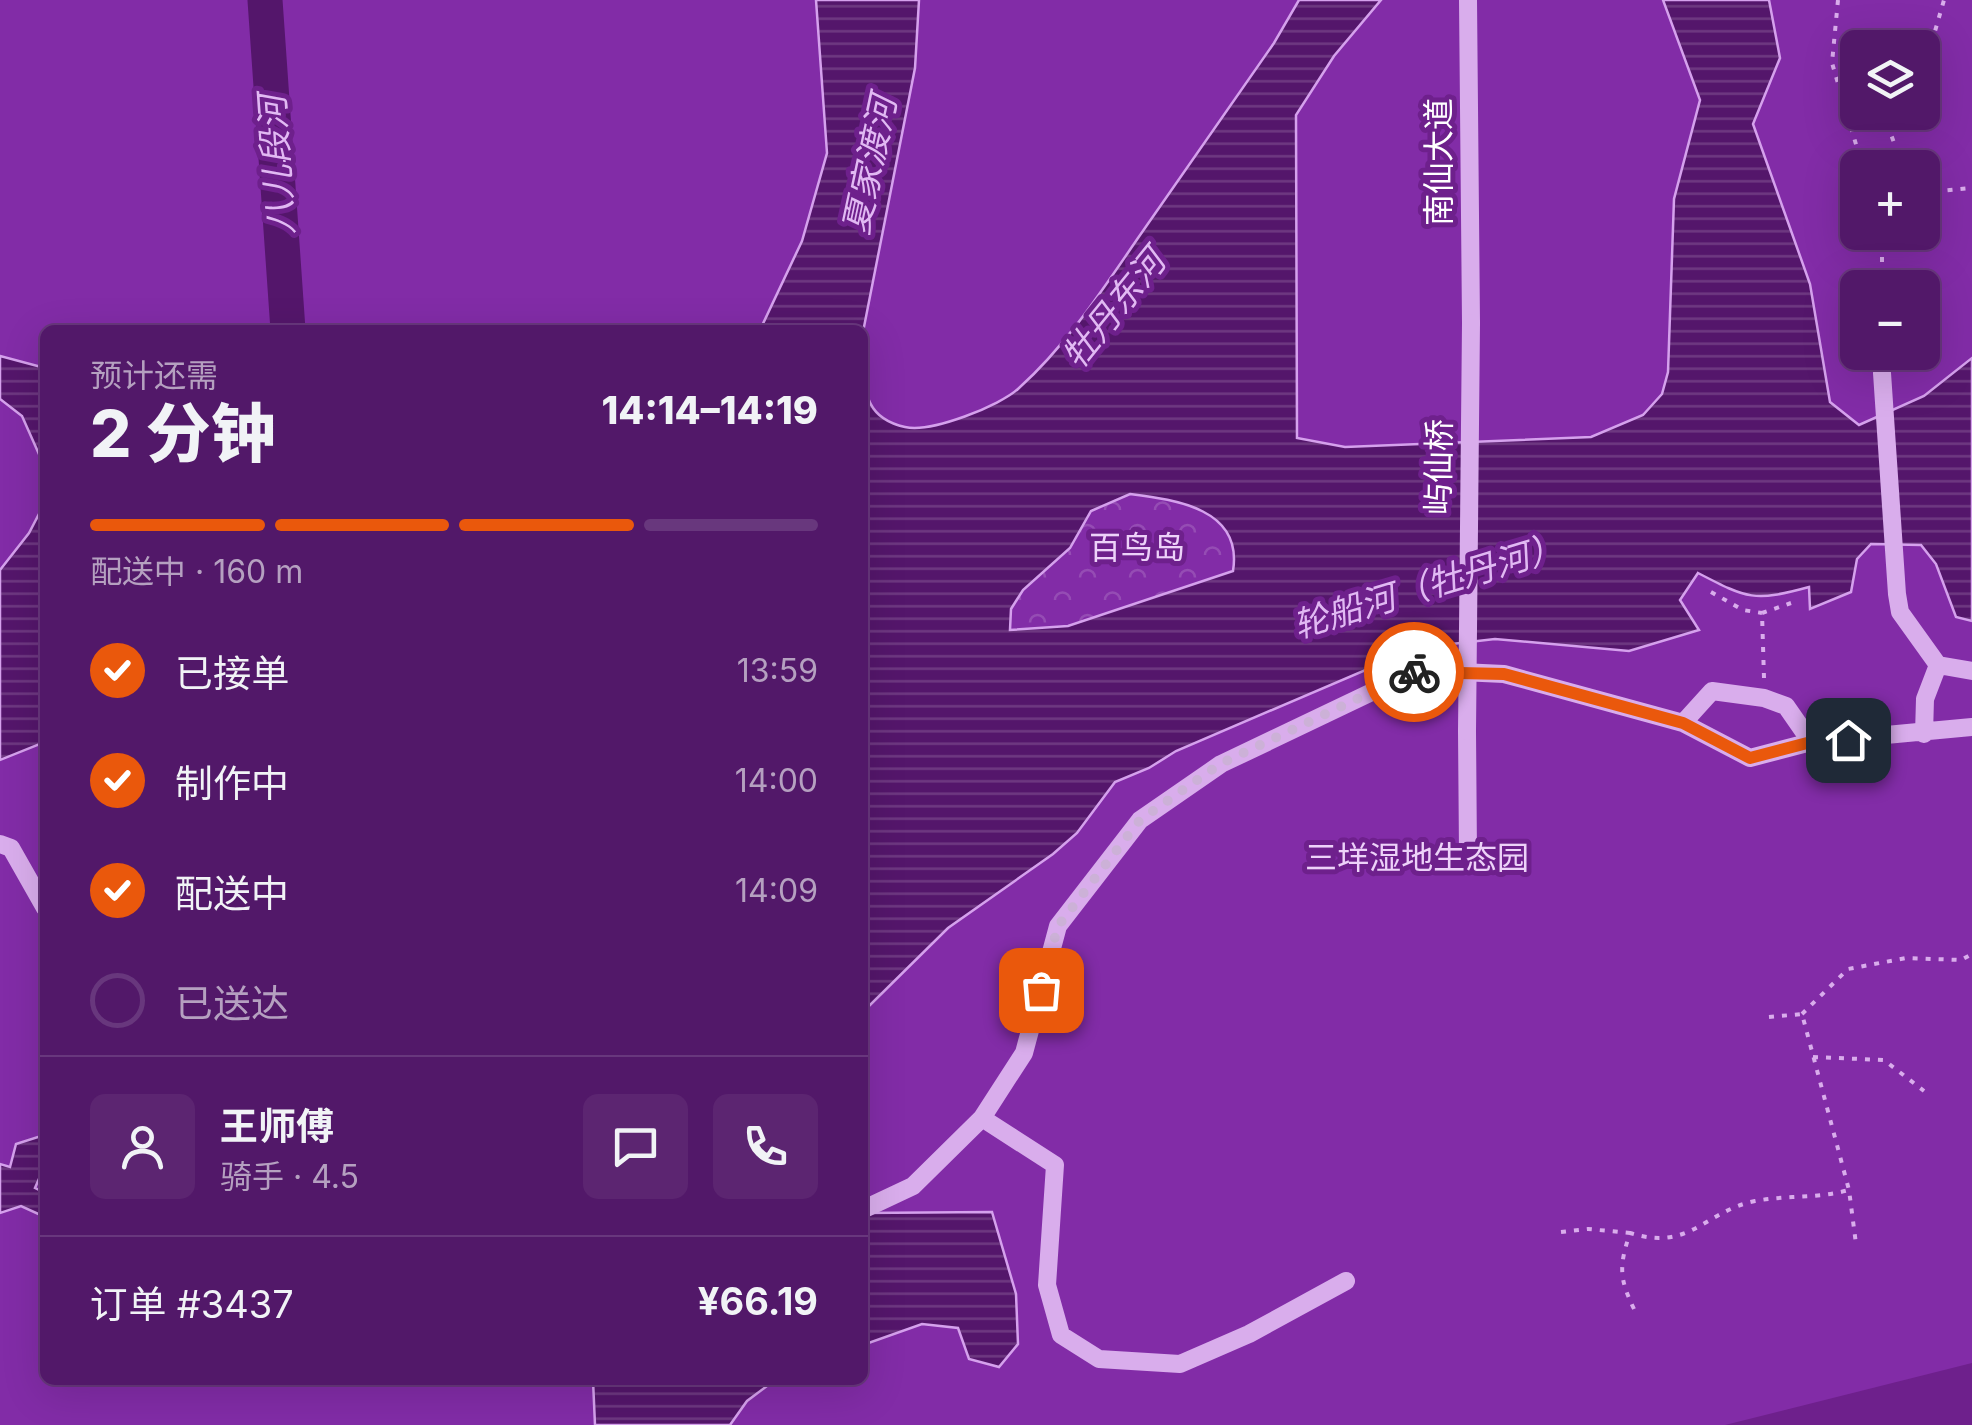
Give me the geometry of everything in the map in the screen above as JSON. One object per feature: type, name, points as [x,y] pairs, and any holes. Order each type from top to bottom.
[{"type":"lane","name":"南仙大道","points":[[1468,0],[1471,323]]},
{"type":"lane","name":"屿仙桥","points":[[1468,854],[1471,323]]},
{"type":"lane","points":[[1882,373],[1900,612],[1938,665],[1972,670]]},
{"type":"lane","points":[[1924,734],[1925,698],[1938,665]]},
{"type":"lane","points":[[868,1207],[913,1186],[982,1118],[1024,1054],[1058,926],[1140,820],[1220,764],[1418,670],[1504,674],[1683,723],[1750,758],[1811,742],[1972,728]]},
{"type":"lane","points":[[1683,723],[1712,692],[1764,698],[1786,706],[1811,742]]},
{"type":"lane","points":[[0,844],[10,848],[40,899]]},
{"type":"lane","points":[[982,1118],[1055,1165],[1047,1285],[1061,1335],[1098,1359],[1180,1364],[1249,1334],[1346,1281]]},
{"type":"path","points":[[1838,0],[1832,63],[1858,150]]},
{"type":"path","points":[[1935,30],[1944,0]]},
{"type":"path","points":[[1940,192],[1972,188]]},
{"type":"path","points":[[1711,592],[1743,610],[1762,613],[1791,603]]},
{"type":"path","points":[[1762,613],[1764,698]]},
{"type":"path","points":[[1769,1016],[1802,1014],[1848,968],[1906,958],[1961,960],[1972,954]]},
{"type":"path","points":[[1802,1014],[1849,1190],[1856,1244]]},
{"type":"path","points":[[1813,1057],[1884,1060],[1924,1091]]},
{"type":"path","points":[[1561,1232],[1588,1229],[1630,1233],[1652,1240],[1681,1236],[1754,1202],[1819,1198],[1849,1190]]},
{"type":"path","points":[[1630,1233],[1621,1260],[1622,1285],[1634,1309]]},
{"type":"green space","name":"三垟湿地生态园","points":[[0,0],[1972,0],[1972,1363],[1725,1425],[0,1425]]},
{"type":"green space","name":"百鸟岛","points":[[1130,494],[1192,507],[1221,523],[1236,548],[1233,571],[1068,626],[1010,631],[1011,609],[1023,590],[1070,548],[1091,511]]},
{"type":"water","name":"夏家渡河","points":[[816,0],[919,0],[915,68],[864,325],[762,325],[802,241],[827,153]]},
{"type":"water","points":[[1299,0],[1381,0],[1334,56],[1296,115],[1297,438],[1345,447],[1591,437],[1643,415],[1662,394],[1668,372],[1674,199],[1700,100],[1663,0],[1769,0],[1780,58],[1753,124],[1810,284],[1830,402],[1859,425],[1924,396],[1972,358],[1972,621],[1956,617],[1936,564],[1921,545],[1871,544],[1857,559],[1851,592],[1810,609],[1809,587],[1775,595],[1752,595],[1698,573],[1680,600],[1699,630],[1629,651],[1495,639],[1417,648],[1176,751],[1115,782],[1077,833],[948,928],[868,1007],[868,397],[882,417],[905,427],[931,426],[981,410],[1019,388],[1083,316],[1274,43]],"holes":[[[1130,494],[1167,500],[1217,521],[1228,534],[1233,571],[1068,626],[1010,630],[1011,609],[1023,590],[1070,548],[1091,511]]]},
{"type":"water","points":[[0,356],[40,367],[40,456],[22,416],[0,399]]},
{"type":"water","points":[[40,512],[40,744],[0,760],[0,570]]},
{"type":"water","points":[[40,1136],[40,1176],[35,1188],[40,1190],[40,1215],[21,1206],[0,1213],[0,1164],[10,1167],[16,1144]]},
{"type":"water","points":[[992,1212],[1016,1294],[1018,1344],[999,1367],[969,1359],[958,1328],[922,1324],[868,1343],[868,1213]]},
{"type":"water","points":[[593,1385],[768,1385],[747,1401],[730,1425],[595,1425]]},
{"type":"waterway","name":"八儿段河","points":[[265,0],[288,325]]},
{"type":"way so far","points":[[1041,990],[1058,926],[1140,820],[1220,764],[1414,672]]},
{"type":"route","points":[[1414,672],[1504,674],[1683,723],[1750,758],[1811,742],[1848,740]]},
{"type":"water label","name":"牡丹东河","points":[[1114,309]]},
{"type":"water label","name":"轮船河（牡丹河）","points":[[1428,586]]}]
